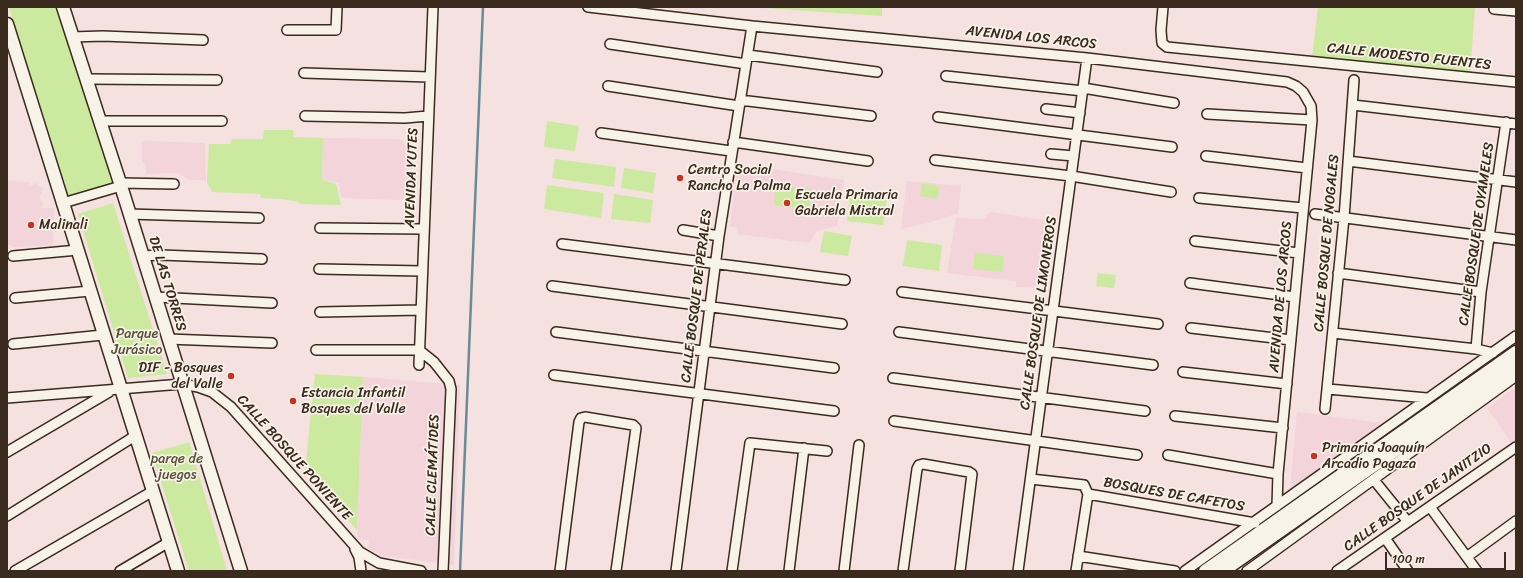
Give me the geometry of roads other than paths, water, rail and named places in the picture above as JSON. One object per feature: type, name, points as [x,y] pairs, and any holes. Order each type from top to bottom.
[{"type":"main road","name":"DE LAS TORRES","points":[[63,7],[130,214],[241,571]]},
{"type":"main road","points":[[7,24],[104,335],[116,390],[135,436],[178,571]]},
{"type":"main road","points":[[1205,571],[1516,352]]},
{"type":"main road","points":[[1223,571],[1516,366]]},
{"type":"street","points":[[287,30],[336,30],[337,7]]},
{"type":"street","name":"AVENIDA YUTES","points":[[419,365],[432,7]]},
{"type":"street","name":"AVENIDA LOS ARCOS","points":[[588,7],[752,26],[1087,58],[1287,82],[1303,92]]},
{"type":"street","name":"CALLE MODESTO FUENTES","points":[[1163,7],[1161,30],[1162,43],[1167,47],[1516,82]]},
{"type":"street","points":[[1494,9],[1516,11]]},
{"type":"street","name":"CALLE BOSQUE DE PERALES","points":[[676,571],[715,263],[732,146],[752,26]]},
{"type":"street","points":[[72,37],[103,36],[203,40]]},
{"type":"street","points":[[610,44],[877,72]]},
{"type":"street","name":"CALLE BOSQUE DE LIMONEROS","points":[[1018,571],[1087,58]]},
{"type":"street","points":[[304,73],[429,77]]},
{"type":"street","points":[[946,76],[1083,89],[1174,103]]},
{"type":"street","points":[[86,79],[217,80]]},
{"type":"street","name":"CALLE BOSQUE DE NOGALES","points":[[1325,409],[1344,218],[1354,80]]},
{"type":"street","points":[[608,86],[740,103],[871,116]]},
{"type":"street","name":"AVENIDA DE LOS ARCOS","points":[[1277,506],[1282,428],[1312,120],[1311,106],[1303,92]]},
{"type":"street","points":[[1353,105],[1516,124]]},
{"type":"street","points":[[1046,109],[1080,113]]},
{"type":"street","points":[[1207,114],[1312,120]]},
{"type":"street","points":[[305,116],[405,118],[428,116]]},
{"type":"street","points":[[938,117],[1077,133],[1172,147]]},
{"type":"street","points":[[100,121],[222,121]]},
{"type":"street","name":"CALLE BOSQUE DE OYAMELES","points":[[1476,349],[1481,292],[1506,122]]},
{"type":"street","points":[[601,133],[868,161]]},
{"type":"street","points":[[1052,154],[1074,156]]},
{"type":"street","points":[[1206,156],[1307,168]]},
{"type":"street","points":[[935,160],[1071,176],[1171,192]]},
{"type":"street","points":[[1348,161],[1516,182]]},
{"type":"street","points":[[64,203],[120,184],[174,184]]},
{"type":"street","points":[[1199,198],[1303,208]]},
{"type":"street","points":[[130,214],[260,218]]},
{"type":"street","points":[[1315,214],[1516,240]]},
{"type":"street","points":[[320,228],[424,229]]},
{"type":"street","points":[[683,230],[719,236]]},
{"type":"street","points":[[1195,241],[1299,253]]},
{"type":"street","points":[[562,244],[845,280]]},
{"type":"street","points":[[13,256],[78,250]]},
{"type":"street","points":[[142,256],[161,255],[262,259]]},
{"type":"street","points":[[319,269],[422,271]]},
{"type":"street","points":[[1338,273],[1481,292]]},
{"type":"street","points":[[1190,283],[1295,297]]},
{"type":"street","points":[[552,286],[842,324]]},
{"type":"street","points":[[14,298],[90,291]]},
{"type":"street","points":[[902,292],[1158,324]]},
{"type":"street","points":[[155,297],[272,303]]},
{"type":"street","points":[[320,312],[421,310]]},
{"type":"street","points":[[1191,328],[1291,340]]},
{"type":"street","points":[[556,332],[834,368]]},
{"type":"street","points":[[899,332],[1153,366]]},
{"type":"street","points":[[1333,333],[1476,349],[1493,353]]},
{"type":"street","points":[[13,344],[104,335]]},
{"type":"street","points":[[1185,571],[1255,523],[1427,398],[1516,336]]},
{"type":"street","points":[[168,339],[272,343]]},
{"type":"street","points":[[316,350],[419,350]]},
{"type":"street","name":"CALLE CLEMÁTIDES","points":[[419,350],[434,362],[449,381],[451,389],[443,571]]},
{"type":"street","points":[[1183,372],[1287,384]]},
{"type":"street","points":[[554,375],[834,412]]},
{"type":"street","points":[[1246,571],[1516,376]]},
{"type":"street","points":[[893,378],[1145,411]]},
{"type":"street","name":"CALLE BOSQUE PONIENTE","points":[[7,398],[182,384],[198,387],[212,392],[231,407],[360,552],[379,563],[421,571]]},
{"type":"street","points":[[1328,388],[1427,398]]},
{"type":"street","points":[[7,452],[116,390]]},
{"type":"street","points":[[1175,416],[1282,428]]},
{"type":"street","points":[[560,571],[579,422],[581,418],[585,417],[633,425],[636,428],[616,571]]},
{"type":"street","points":[[894,421],[1137,455]]},
{"type":"street","points":[[7,516],[135,436]]},
{"type":"street","points":[[732,571],[750,443],[827,451]]},
{"type":"street","points":[[844,571],[859,445]]},
{"type":"street","name":"CALLE BOSQUE DE JANITZIO","points":[[1337,571],[1516,447]]},
{"type":"street","points":[[789,571],[804,448]]},
{"type":"street","points":[[1168,455],[1278,474]]},
{"type":"street","points":[[903,571],[917,469],[919,465],[923,464],[969,472],[972,474],[960,571]]},
{"type":"street","points":[[1031,479],[1084,485],[1088,494],[1076,571]]},
{"type":"street","points":[[1374,480],[1408,522]]},
{"type":"street","points":[[16,571],[153,491]]},
{"type":"street","name":"BOSQUES DE CAFETOS","points":[[1088,494],[1255,523]]},
{"type":"street","points":[[1430,507],[1468,556],[1477,571]]},
{"type":"street","points":[[1468,556],[1516,521]]},
{"type":"street","points":[[1385,538],[1408,571]]},
{"type":"street","points":[[120,571],[169,542]]},
{"type":"street","points":[[352,542],[359,557],[361,571]]},
{"type":"street","points":[[1078,556],[1175,571]]},
{"type":"waterway","points":[[460,571],[483,7]]},
{"type":"place","name":"Centro Social Rancho La Palma","points":[[680,178]]},
{"type":"place","name":"Escuela Primaria Gabriela Mistral","points":[[787,203]]},
{"type":"place","name":"Malinali","points":[[31,225]]},
{"type":"place","name":"DIF - Bosques del Valle","points":[[231,376]]},
{"type":"place","name":"Estancia Infantil Bosques del Valle","points":[[293,401]]},
{"type":"place","name":"Primaria Joaquín Arcadio Pagaza","points":[[1314,456]]},
{"type":"park label","name":"Parque Jurásico","points":[[137,342]]},
{"type":"park label","name":"parqe de juegos","points":[[177,468]]}]
